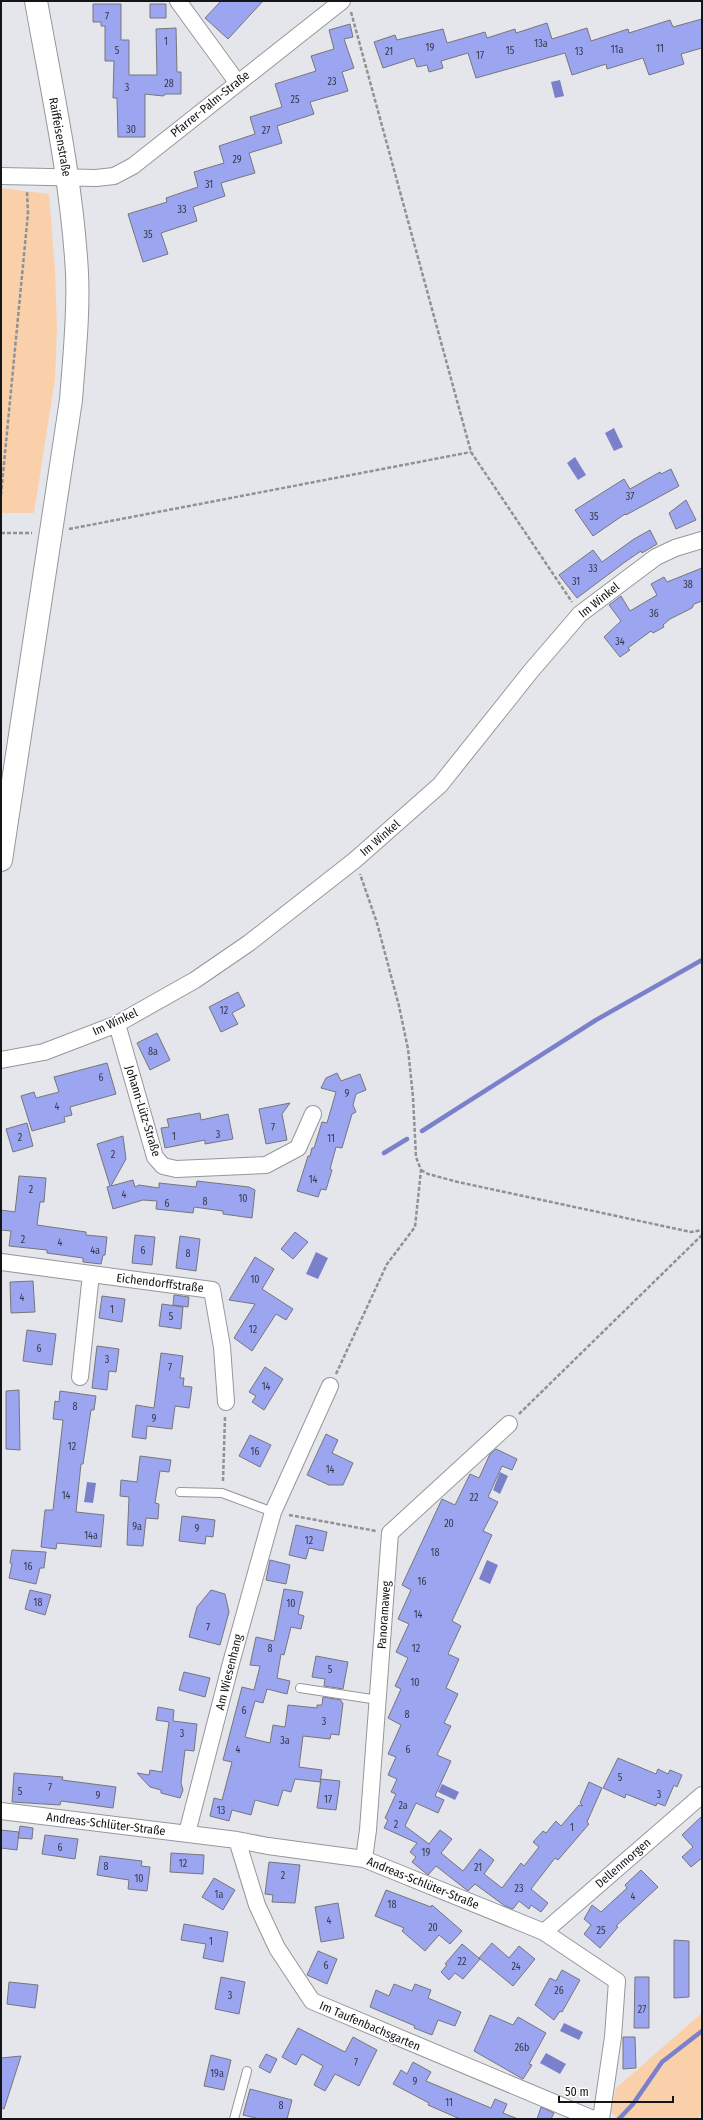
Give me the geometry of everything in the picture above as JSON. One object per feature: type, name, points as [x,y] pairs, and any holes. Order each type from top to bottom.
[{"type":"main road","name":"Raiffeisenstraße","points":[[1,860],[71,400],[76,329],[77,274],[68,178],[36,1]]},
{"type":"street","points":[[178,1],[238,82]]},
{"type":"street","name":"Pfarrer-Palm-Straße","points":[[1,176],[27,178],[96,178],[114,176],[133,166],[238,82],[346,5]]},
{"type":"street","name":"Im Winkel","points":[[1,1060],[44,1052],[117,1024],[195,980],[249,943],[355,860],[440,785],[531,671],[580,614],[656,557],[675,548],[702,540]]},
{"type":"street","name":"Johann-Lütz-Straße","points":[[117,1024],[155,1157],[163,1166],[176,1169],[266,1165],[298,1148],[313,1114]]},
{"type":"street","name":"Eichendorffstraße","points":[[1,1262],[212,1290],[222,1347],[226,1402]]},
{"type":"street","points":[[80,1377],[91,1274]]},
{"type":"street","name":"Am Wiesenhang","points":[[187,1833],[231,1662],[273,1512],[330,1386]]},
{"type":"street","points":[[390,1533],[509,1424]]},
{"type":"street","name":"Panoramaweg","points":[[364,1859],[378,1700],[390,1533]]},
{"type":"street","name":"Dellenmorgen","points":[[544,1932],[702,1795]]},
{"type":"street","name":"Andreas-Schlüter-Straße","points":[[1,1811],[187,1833],[364,1859],[544,1932],[617,1981],[613,2037],[600,2119]]},
{"type":"street","name":"Im Taufenbachsgarten","points":[[237,1840],[257,1905],[277,1948],[312,2002],[593,2119]]},
{"type":"lane","points":[[180,1492],[222,1493],[273,1512]]},
{"type":"lane","points":[[300,1688],[378,1700]]},
{"type":"lane","points":[[234,2119],[247,2071]]},
{"type":"path","points":[[346,5],[471,452],[580,614]]},
{"type":"path","points":[[1,495],[28,213],[27,178]]},
{"type":"path","points":[[1,533],[50,532],[471,452]]},
{"type":"path","points":[[330,1386],[387,1264],[415,1228],[421,1170],[416,1157],[408,1049],[399,1006],[372,908],[355,860]]},
{"type":"path","points":[[421,1170],[428,1174],[458,1182],[498,1189],[559,1204],[692,1232],[702,1230]]},
{"type":"path","points":[[509,1424],[702,1235]]},
{"type":"path","points":[[222,1493],[226,1402]]},
{"type":"path","points":[[273,1512],[390,1533]]},
{"type":"shaded area","points":[[1,188],[49,194],[55,270],[57,328],[55,379],[34,513],[1,513]]},
{"type":"shaded area","points":[[702,2013],[702,2111],[698,2119],[617,2119],[611,2111],[616,2088]]},
{"type":"water","points":[[560,80],[564,96],[555,98],[551,82]]},
{"type":"water","points":[[614,428],[623,447],[614,451],[605,433]]},
{"type":"water","points":[[575,457],[586,475],[578,480],[567,463]]},
{"type":"water","points":[[316,1252],[328,1258],[318,1279],[306,1274]]},
{"type":"water","points":[[500,1472],[508,1476],[500,1494],[493,1490]]},
{"type":"water","points":[[87,1482],[96,1483],[93,1503],[84,1502]]},
{"type":"water","points":[[487,1560],[498,1565],[490,1584],[479,1579]]},
{"type":"water","points":[[442,1784],[459,1792],[455,1800],[438,1792]]},
{"type":"water","points":[[564,2023],[583,2032],[579,2040],[560,2031]]},
{"type":"water","points":[[546,2053],[566,2064],[560,2074],[540,2063]]},
{"type":"building","points":[[221,1],[263,1],[228,39],[205,18]]},
{"type":"building","points":[[93,4],[121,4],[121,40],[129,40],[129,75],[157,75],[156,29],[176,28],[177,72],[181,72],[181,94],[166,94],[163,96],[145,94],[145,137],[118,137],[117,98],[113,98],[114,61],[105,61],[105,26],[101,26],[101,22],[93,22]]},
{"type":"building","points":[[150,4],[166,4],[166,18],[150,18]]},
{"type":"building","points":[[702,19],[702,48],[681,54],[684,64],[649,75],[643,58],[607,69],[606,64],[572,75],[565,53],[476,78],[468,53],[441,61],[443,68],[429,72],[427,65],[417,67],[414,58],[383,68],[374,42],[395,35],[397,40],[443,29],[447,43],[485,32],[487,38],[515,29],[516,33],[547,23],[552,39],[587,28],[591,41],[628,29],[629,33],[670,20],[673,27]]},
{"type":"building","points":[[350,24],[353,37],[344,39],[354,68],[342,72],[348,91],[310,102],[314,114],[277,126],[282,143],[249,153],[255,173],[221,183],[225,196],[193,207],[197,221],[161,233],[168,254],[143,262],[128,214],[167,202],[166,198],[198,187],[194,172],[224,163],[219,146],[255,134],[250,117],[282,107],[275,84],[316,71],[311,56],[334,49],[329,30]]},
{"type":"building","points":[[671,469],[679,486],[626,515],[625,514],[593,536],[575,510],[624,479],[630,489],[660,472],[661,474]]},
{"type":"building","points":[[686,500],[696,520],[676,529],[669,513]]},
{"type":"building","points":[[650,530],[657,544],[642,553],[641,551],[577,598],[559,575],[593,550],[602,562],[634,539]]},
{"type":"building","points":[[702,568],[702,601],[694,604],[692,608],[670,619],[663,625],[664,627],[653,633],[651,631],[628,648],[630,650],[620,657],[604,637],[621,621],[609,605],[621,596],[630,611],[657,595],[651,584],[664,577],[667,582]]},
{"type":"building","points":[[238,992],[245,1006],[232,1013],[238,1024],[221,1032],[209,1007]]},
{"type":"building","points":[[157,1033],[170,1060],[150,1070],[137,1043]]},
{"type":"building","points":[[107,1063],[116,1094],[70,1107],[72,1115],[64,1117],[65,1122],[32,1131],[21,1096],[34,1092],[36,1098],[59,1092],[54,1077]]},
{"type":"building","points":[[337,1073],[341,1081],[360,1074],[366,1090],[356,1094],[353,1105],[356,1112],[352,1114],[342,1148],[336,1147],[330,1169],[332,1170],[326,1190],[321,1189],[318,1197],[297,1191],[308,1156],[310,1156],[312,1148],[314,1148],[322,1122],[327,1123],[336,1092],[321,1088],[326,1078]]},
{"type":"building","points":[[290,1103],[282,1114],[287,1140],[266,1144],[259,1109]]},
{"type":"building","points":[[200,1113],[201,1120],[228,1114],[233,1139],[205,1144],[205,1140],[165,1148],[161,1128],[169,1127],[167,1119]]},
{"type":"building","points":[[27,1123],[33,1146],[13,1152],[6,1129]]},
{"type":"building","points":[[123,1136],[126,1159],[111,1186],[133,1180],[135,1187],[139,1185],[159,1188],[159,1183],[196,1187],[197,1181],[249,1187],[255,1190],[252,1218],[223,1214],[223,1211],[194,1207],[193,1213],[156,1209],[157,1201],[143,1200],[113,1209],[107,1187],[110,1186],[97,1144]]},
{"type":"building","points":[[19,1176],[46,1178],[44,1202],[40,1202],[37,1225],[86,1232],[86,1235],[107,1237],[105,1255],[103,1255],[101,1264],[83,1262],[83,1258],[47,1253],[47,1250],[9,1246],[11,1231],[1,1230],[1,1210],[15,1212]]},
{"type":"building","points":[[295,1232],[308,1242],[293,1259],[281,1249]]},
{"type":"building","points":[[135,1235],[155,1237],[152,1265],[132,1263]]},
{"type":"building","points":[[180,1236],[200,1239],[196,1271],[176,1268]]},
{"type":"building","points":[[255,1257],[274,1269],[262,1289],[293,1309],[286,1320],[276,1314],[252,1351],[234,1338],[255,1304],[229,1300]]},
{"type":"building","points":[[33,1281],[35,1312],[11,1313],[10,1282]]},
{"type":"building","points":[[174,1295],[189,1297],[188,1307],[173,1305]]},
{"type":"building","points":[[102,1296],[125,1299],[122,1322],[99,1318]]},
{"type":"building","points":[[162,1304],[183,1307],[181,1329],[159,1326]]},
{"type":"building","points":[[27,1330],[56,1334],[52,1365],[23,1361]]},
{"type":"building","points":[[97,1346],[119,1349],[116,1372],[109,1371],[107,1390],[92,1388]]},
{"type":"building","points":[[161,1353],[183,1356],[180,1378],[184,1378],[183,1386],[192,1387],[189,1408],[175,1406],[172,1429],[147,1426],[146,1439],[132,1437],[136,1405],[154,1408]]},
{"type":"building","points":[[265,1367],[283,1379],[264,1410],[252,1402],[256,1396],[249,1392]]},
{"type":"building","points":[[19,1390],[20,1450],[6,1449],[6,1391]]},
{"type":"building","points":[[60,1391],[96,1396],[94,1410],[91,1410],[83,1464],[81,1464],[76,1512],[104,1515],[101,1547],[57,1543],[56,1549],[41,1547],[45,1510],[53,1510],[63,1420],[53,1419],[55,1401],[59,1402]]},
{"type":"building","points":[[326,1434],[338,1440],[332,1453],[353,1463],[343,1485],[329,1485],[307,1475]]},
{"type":"building","points":[[250,1435],[271,1445],[260,1467],[239,1456]]},
{"type":"building","points":[[496,1449],[517,1459],[512,1470],[502,1466],[488,1497],[498,1502],[483,1531],[492,1535],[452,1621],[461,1626],[448,1654],[459,1659],[446,1688],[458,1694],[444,1723],[451,1726],[437,1755],[451,1761],[435,1796],[444,1800],[438,1813],[416,1803],[405,1826],[429,1844],[440,1830],[452,1839],[441,1853],[463,1871],[480,1849],[494,1860],[484,1874],[502,1888],[521,1863],[524,1866],[539,1847],[533,1842],[543,1831],[546,1833],[556,1821],[561,1826],[579,1805],[583,1806],[580,1803],[589,1782],[602,1788],[587,1822],[589,1824],[558,1860],[555,1858],[531,1889],[548,1903],[541,1912],[531,1905],[529,1909],[519,1901],[513,1909],[505,1906],[475,1884],[468,1891],[436,1866],[428,1875],[412,1862],[416,1857],[410,1852],[417,1843],[384,1828],[388,1820],[385,1818],[396,1794],[391,1792],[397,1779],[388,1775],[396,1757],[388,1754],[401,1725],[388,1718],[401,1689],[395,1686],[408,1658],[396,1652],[409,1624],[398,1619],[411,1590],[402,1585],[442,1499],[455,1505],[470,1474],[479,1478],[490,1454]]},
{"type":"building","points":[[140,1456],[171,1460],[169,1472],[160,1471],[155,1503],[159,1504],[158,1519],[146,1518],[143,1546],[127,1545],[129,1497],[120,1496],[121,1480],[137,1482]]},
{"type":"building","points":[[182,1516],[215,1520],[213,1537],[206,1536],[205,1544],[179,1541]]},
{"type":"building","points":[[296,1525],[327,1532],[323,1551],[309,1548],[306,1559],[289,1555]]},
{"type":"building","points":[[12,1550],[46,1552],[44,1568],[40,1568],[36,1584],[9,1578],[12,1564],[10,1563]]},
{"type":"building","points":[[270,1560],[290,1565],[286,1584],[266,1580]]},
{"type":"building","points":[[284,1589],[303,1592],[298,1614],[304,1616],[301,1629],[291,1627],[284,1655],[281,1654],[277,1678],[290,1681],[287,1694],[267,1689],[263,1703],[255,1701],[245,1737],[270,1743],[273,1725],[285,1727],[288,1705],[317,1708],[317,1705],[322,1705],[323,1697],[341,1700],[343,1703],[339,1735],[331,1734],[330,1739],[303,1736],[299,1767],[322,1770],[320,1782],[295,1779],[291,1792],[283,1790],[278,1806],[255,1800],[251,1815],[232,1810],[229,1821],[210,1816],[214,1798],[222,1800],[232,1762],[223,1760],[242,1687],[254,1690],[260,1666],[250,1665],[256,1637],[274,1641]]},
{"type":"building","points":[[30,1590],[51,1595],[45,1615],[25,1609]]},
{"type":"building","points":[[211,1590],[225,1594],[229,1612],[220,1645],[189,1637],[197,1607]]},
{"type":"building","points":[[316,1656],[348,1662],[343,1689],[324,1686],[325,1679],[312,1677]]},
{"type":"building","points":[[184,1672],[210,1678],[205,1697],[179,1690]]},
{"type":"building","points":[[158,1707],[174,1710],[173,1721],[197,1724],[194,1751],[185,1750],[181,1783],[183,1790],[180,1798],[161,1793],[161,1790],[150,1787],[137,1773],[149,1775],[150,1770],[162,1772],[169,1722],[156,1720]]},
{"type":"building","points":[[618,1758],[656,1774],[658,1769],[668,1774],[670,1770],[682,1775],[677,1787],[674,1785],[665,1806],[657,1803],[656,1806],[626,1794],[625,1798],[603,1788]]},
{"type":"building","points":[[14,1773],[63,1777],[62,1780],[116,1787],[113,1808],[61,1801],[60,1805],[12,1802]]},
{"type":"building","points":[[321,1779],[340,1781],[336,1810],[317,1808]]},
{"type":"building","points":[[702,1816],[702,1858],[691,1867],[682,1857],[693,1847],[682,1835]]},
{"type":"building","points":[[20,1826],[33,1828],[32,1839],[18,1838]]},
{"type":"building","points":[[1,1830],[19,1832],[17,1850],[1,1848]]},
{"type":"building","points":[[45,1835],[78,1839],[75,1859],[42,1854]]},
{"type":"building","points":[[171,1853],[204,1855],[203,1874],[170,1872]]},
{"type":"building","points":[[100,1856],[142,1861],[141,1866],[150,1867],[147,1891],[128,1889],[129,1880],[97,1875]]},
{"type":"building","points":[[269,1862],[300,1865],[295,1903],[272,1902],[273,1895],[265,1894]]},
{"type":"building","points":[[641,1870],[658,1887],[616,1926],[618,1927],[600,1948],[584,1934],[591,1925],[584,1919],[592,1905],[601,1912],[627,1888],[625,1885]]},
{"type":"building","points":[[214,1878],[235,1890],[223,1910],[202,1897]]},
{"type":"building","points":[[386,1890],[431,1907],[432,1905],[462,1931],[450,1944],[439,1935],[425,1951],[402,1931],[404,1928],[375,1916]]},
{"type":"building","points":[[338,1903],[344,1938],[321,1942],[315,1907]]},
{"type":"building","points":[[184,1924],[228,1932],[223,1962],[203,1958],[206,1944],[181,1940]]},
{"type":"building","points":[[674,1940],[689,1941],[689,1997],[674,1998]]},
{"type":"building","points":[[492,1943],[509,1958],[519,1946],[535,1959],[513,1986],[479,1958]]},
{"type":"building","points":[[462,1944],[480,1959],[463,1979],[455,1973],[449,1980],[441,1972],[447,1965],[445,1964]]},
{"type":"building","points":[[318,1951],[337,1959],[327,1984],[307,1975]]},
{"type":"building","points":[[562,1970],[580,1980],[562,2012],[560,2011],[554,2020],[535,2005],[550,1978],[556,1981]]},
{"type":"building","points":[[221,1977],[245,1982],[239,2014],[215,2009]]},
{"type":"building","points":[[635,1977],[649,1977],[649,2028],[634,2028]]},
{"type":"building","points":[[9,1982],[38,1985],[35,2008],[7,2004]]},
{"type":"building","points":[[394,1984],[412,1991],[415,1984],[431,1990],[428,1998],[461,2012],[455,2026],[438,2020],[432,2035],[414,2028],[415,2026],[370,2007],[376,1990],[389,1996]]},
{"type":"building","points":[[490,2015],[513,2025],[518,2017],[546,2033],[529,2064],[532,2065],[523,2079],[474,2051]]},
{"type":"building","points":[[298,2028],[345,2052],[353,2037],[377,2050],[359,2086],[335,2074],[325,2091],[314,2085],[323,2066],[302,2054],[296,2065],[282,2057]]},
{"type":"building","points":[[623,2037],[635,2037],[636,2068],[623,2069]]},
{"type":"building","points":[[266,2054],[277,2059],[270,2073],[259,2067]]},
{"type":"building","points":[[211,2055],[231,2060],[224,2090],[204,2086]]},
{"type":"building","points":[[21,2056],[4,2109],[1,2108],[1,2058]]},
{"type":"building","points":[[413,2062],[431,2072],[426,2081],[491,2108],[495,2099],[507,2104],[503,2113],[518,2119],[460,2119],[428,2105],[429,2103],[393,2084],[401,2070],[407,2074]]},
{"type":"building","points":[[250,2089],[292,2100],[287,2119],[260,2119],[243,2115]]},
{"type":"building","points":[[541,2107],[554,2113],[551,2119],[537,2119]]},
{"type":"waterway","points":[[422,1131],[596,1020],[702,960]]},
{"type":"waterway","points":[[384,1153],[407,1139]]},
{"type":"waterway","points":[[619,2119],[633,2104],[662,2062],[702,2031]]}]
